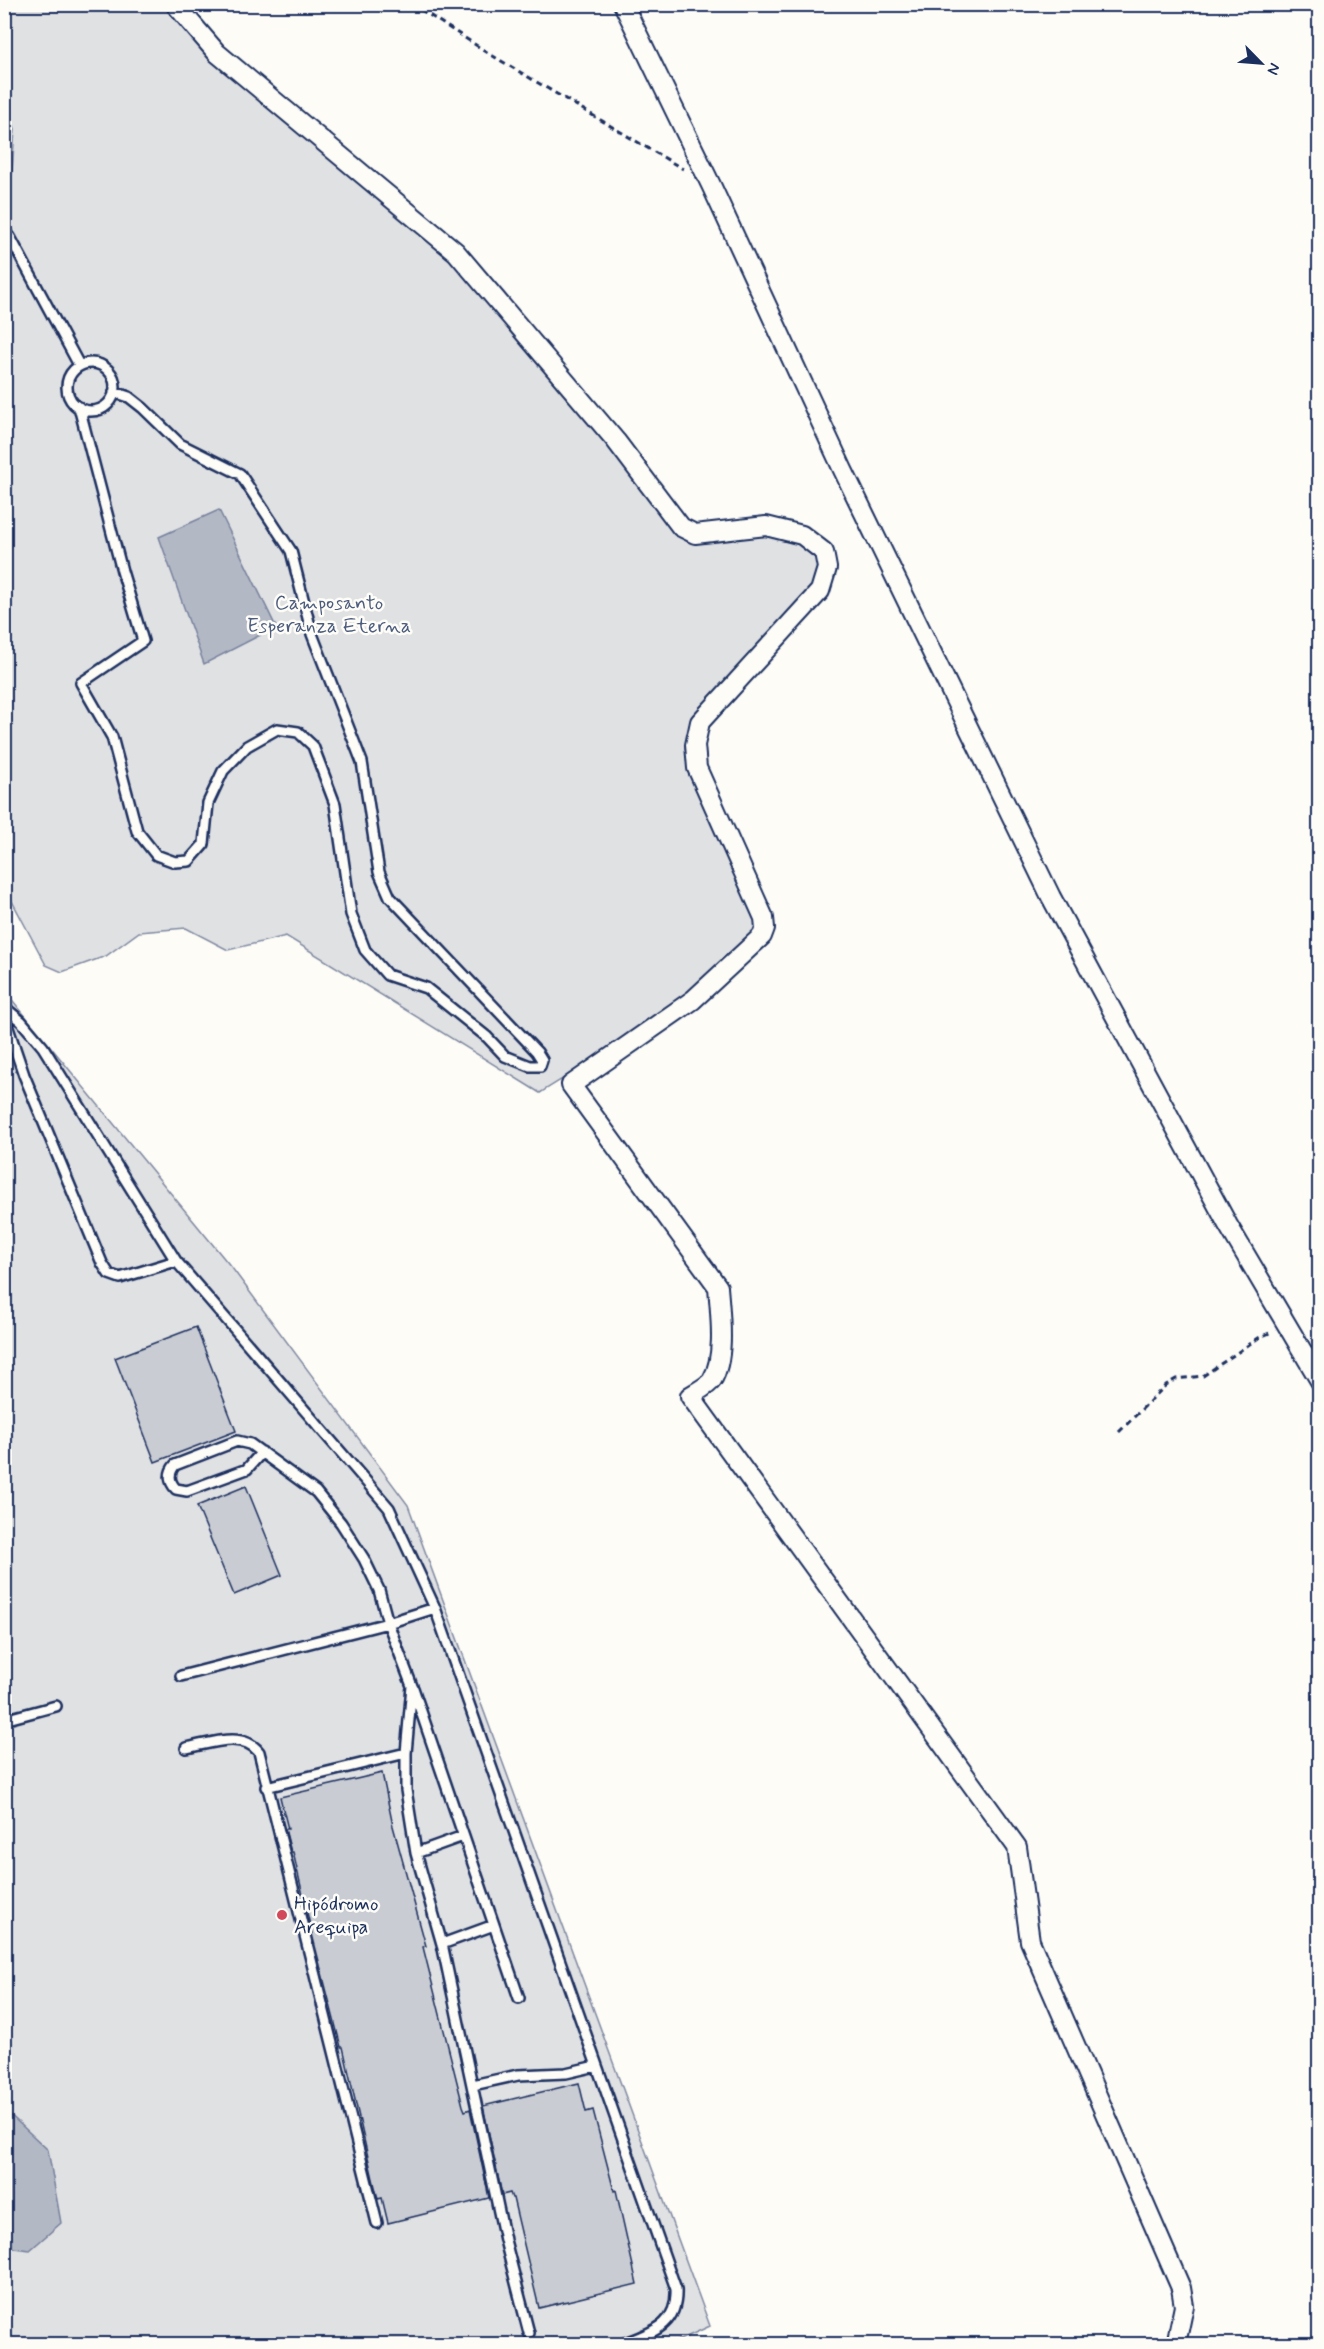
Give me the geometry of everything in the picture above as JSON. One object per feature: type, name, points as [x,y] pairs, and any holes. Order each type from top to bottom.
[{"type":"street","points":[[175,4],[217,53],[456,252],[609,432],[681,527],[695,534],[766,526],[802,535],[825,552],[827,568],[820,591],[700,722],[695,746],[697,768],[764,918],[765,928],[762,936],[693,1000],[571,1084],[718,1287],[719,1357],[712,1381],[690,1396],[1017,1847],[1030,1941],[1181,2288],[1184,2306],[1176,2344]]},
{"type":"street","points":[[623,4],[711,185],[843,470],[1051,897],[1228,1225],[1320,1381]]},
{"type":"lane","points":[[4,231],[10,237],[79,365]]},
{"type":"lane","points":[[95,362],[108,370],[113,377],[114,393],[111,400],[98,410],[91,411],[79,407],[70,400],[66,385],[68,377],[79,365],[95,362]]},
{"type":"lane","points":[[79,407],[143,641],[81,683],[112,737],[137,831],[156,855],[175,862],[189,861],[204,844],[208,803],[224,771],[247,746],[277,729],[298,732],[313,746],[335,804],[351,914],[365,950],[387,975],[426,988],[487,1037],[505,1056],[530,1066],[540,1066],[542,1060],[537,1052],[390,897],[379,872],[363,762],[312,634],[291,552],[270,518],[240,474],[180,444],[129,397],[114,393]]},
{"type":"lane","points":[[4,1006],[21,1021],[43,1047],[176,1261],[389,1508],[435,1608],[676,2289],[673,2310],[660,2329],[622,2344]]},
{"type":"lane","points":[[4,1016],[24,1075],[102,1263],[109,1274],[120,1278],[176,1261]]},
{"type":"lane","points":[[262,1452],[247,1469],[187,1491],[177,1490],[170,1481],[171,1471],[175,1465],[237,1441],[250,1444],[262,1452],[316,1492],[341,1523],[379,1590],[388,1623],[412,1686],[519,1998]]},
{"type":"lane","points":[[181,1676],[388,1623],[435,1608]]},
{"type":"lane","points":[[412,1686],[406,1753],[406,1790],[416,1853],[442,1944],[505,2240],[529,2333]]},
{"type":"lane","points":[[4,1720],[56,1706]]},
{"type":"lane","points":[[186,1748],[237,1739],[250,1743],[259,1752],[377,2223]]},
{"type":"lane","points":[[266,1787],[406,1753]]},
{"type":"lane","points":[[416,1853],[463,1836]]},
{"type":"lane","points":[[442,1944],[494,1925]]},
{"type":"lane","points":[[472,2085],[518,2075],[566,2073],[596,2066]]},
{"type":"path","points":[[412,4],[493,56],[711,185]]},
{"type":"path","points":[[1119,1432],[1166,1385],[1176,1379],[1203,1376],[1260,1337],[1275,1331],[1293,1337]]},
{"type":"green space","name":"Camposanto Esperanza Eterna","points":[[5,5],[164,5],[211,59],[284,122],[374,191],[450,259],[698,542],[742,537],[773,537],[801,545],[816,557],[822,570],[817,589],[704,705],[690,726],[685,749],[696,785],[757,921],[746,942],[725,965],[696,989],[626,1039],[540,1093],[286,936],[228,950],[186,928],[139,932],[106,956],[62,972],[46,965],[4,886],[4,199],[8,194],[12,172],[15,129],[5,101]]},
{"type":"green space","name":"Hipódromo Arequipa","points":[[4,990],[232,1268],[408,1505],[710,2326],[671,2344],[5,2344]]},
{"type":"shaded area","points":[[219,510],[276,627],[204,664],[159,537]]},
{"type":"shaded area","points":[[4,2109],[48,2150],[61,2223],[30,2250],[5,2247]]},
{"type":"building","points":[[196,1327],[236,1431],[155,1462],[115,1358]]},
{"type":"building","points":[[246,1486],[282,1575],[234,1595],[197,1506]]},
{"type":"building","points":[[382,1773],[393,1826],[426,1946],[423,1947],[463,2106],[465,2111],[470,2109],[489,2198],[388,2223],[382,2198],[378,2199],[343,2047],[341,2047],[293,1852],[291,1852],[285,1829],[288,1829],[280,1797]]},
{"type":"building","points":[[579,2083],[586,2112],[593,2110],[614,2191],[616,2190],[637,2284],[539,2308],[513,2198],[510,2193],[502,2195],[483,2106]]},
{"type":"place","name":"Hipódromo Arequipa","points":[[282,1915]]}]
